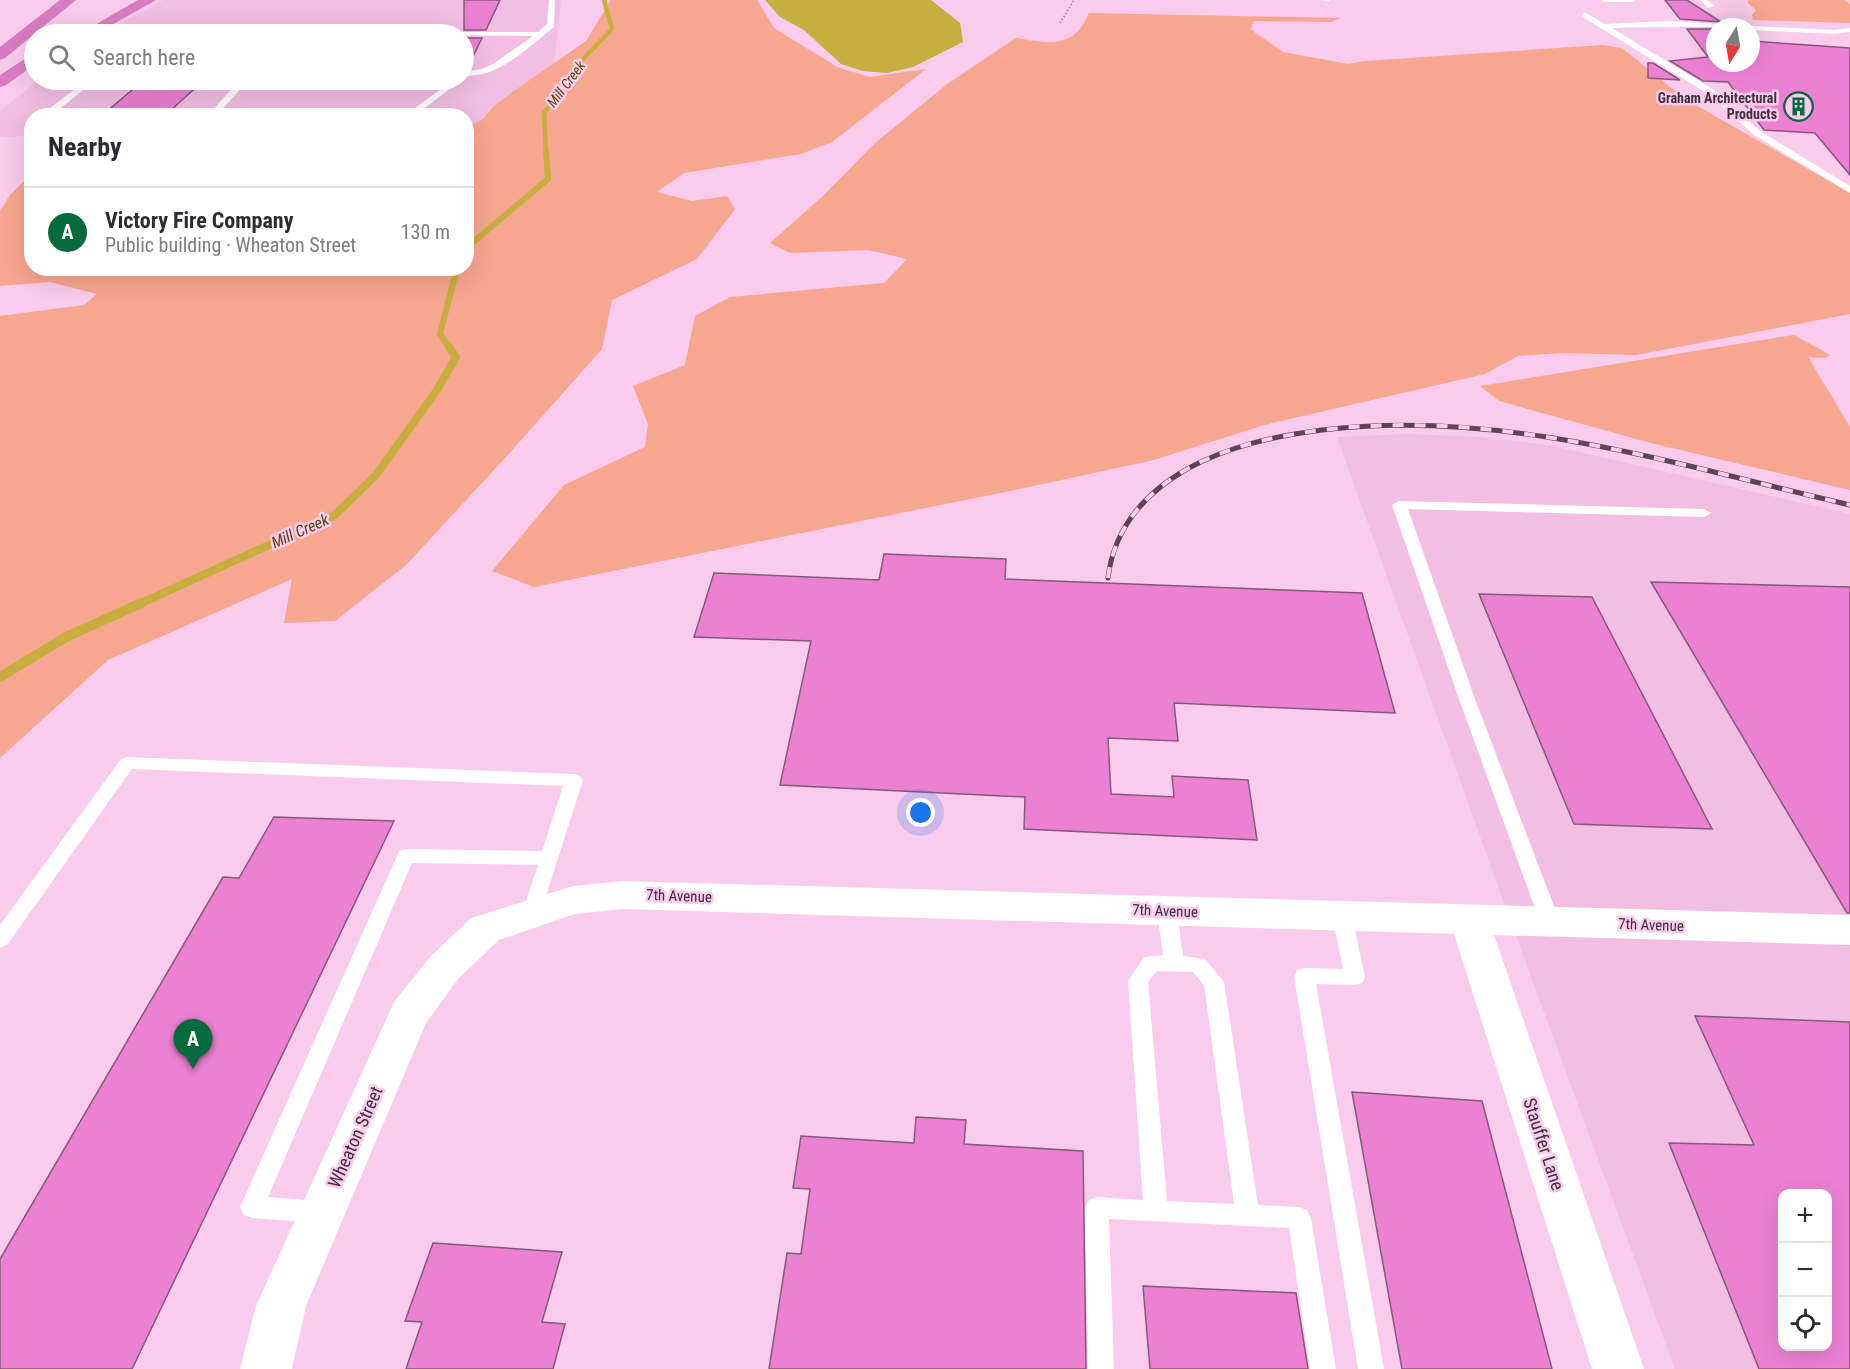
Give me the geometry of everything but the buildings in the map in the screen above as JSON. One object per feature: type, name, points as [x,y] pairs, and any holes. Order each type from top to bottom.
[{"type":"highway","points":[[39,24],[69,0]]},
{"type":"highway","points":[[85,24],[123,0]]},
{"type":"highway","points":[[105,24],[149,0]]},
{"type":"highway","points":[[54,24],[86,5]]},
{"type":"highway","points":[[0,56],[24,37]]},
{"type":"highway","points":[[0,56],[24,42]]},
{"type":"highway","points":[[5,78],[24,65]]},
{"type":"highway","points":[[5,78],[24,69]]},
{"type":"street","name":"7th Avenue","points":[[485,929],[573,900],[623,895],[1850,930]]},
{"type":"street","name":"Stauffer Lane","points":[[1469,920],[1618,1369]]},
{"type":"street","name":"Wheaton Street","points":[[266,1369],[281,1306],[409,1014],[445,967],[485,929]]},
{"type":"lane","points":[[474,73],[484,72],[513,56],[551,25],[552,0]]},
{"type":"lane","points":[[1604,0],[1633,0]]},
{"type":"lane","points":[[1702,0],[1711,6]]},
{"type":"lane","points":[[1584,14],[1692,83],[1711,92],[1757,133],[1850,190]]},
{"type":"lane","points":[[1605,26],[1667,23],[1706,25]]},
{"type":"lane","points":[[1760,28],[1835,32],[1850,30]]},
{"type":"lane","points":[[474,34],[539,34]]},
{"type":"lane","points":[[55,108],[78,90]]},
{"type":"lane","points":[[219,108],[236,90]]},
{"type":"lane","points":[[419,108],[444,90]]},
{"type":"lane","points":[[1550,922],[1467,699],[1399,505],[1704,513]]},
{"type":"lane","points":[[0,940],[127,763],[574,780],[532,913]]},
{"type":"lane","points":[[322,1212],[252,1207],[406,856],[550,858]]},
{"type":"lane","points":[[1167,911],[1174,963]]},
{"type":"lane","points":[[1342,915],[1355,977],[1304,976],[1371,1369]]},
{"type":"lane","points":[[1156,1211],[1138,981],[1151,963],[1174,963],[1197,965],[1214,982],[1248,1215]]},
{"type":"lane","points":[[1101,1369],[1097,1208],[1299,1218],[1323,1369]]},
{"type":"path","points":[[1060,22],[1074,0]]},
{"type":"shaded area","points":[[163,0],[561,0],[546,135],[474,135],[474,108],[24,108],[24,136],[0,137],[0,111],[26,90],[474,90],[474,24],[119,24]]},
{"type":"shaded area","points":[[611,0],[757,0],[774,28],[837,67],[870,77],[926,69],[832,142],[801,154],[684,173],[657,192],[692,201],[727,196],[735,209],[697,259],[612,300],[602,349],[406,565],[335,621],[284,623],[292,579],[108,660],[0,758],[0,316],[84,305],[97,294],[50,282],[0,286],[0,211],[10,195],[24,181],[24,276],[474,276],[474,124],[483,119],[492,108],[511,93],[586,41]]},
{"type":"shaded area","points":[[765,0],[931,0],[960,23],[963,42],[913,67],[887,73],[863,71],[841,64],[804,30],[780,17]]},
{"type":"shaded area","points":[[1748,0],[1844,0],[1850,4],[1850,23],[1760,20],[1760,18],[1753,18],[1756,10],[1748,3]]},
{"type":"shaded area","points":[[1089,13],[1341,18],[1331,22],[1254,21],[1250,29],[1283,52],[1348,64],[1603,45],[1622,48],[1685,99],[1850,193],[1850,314],[1636,355],[1563,353],[1518,356],[1485,374],[1264,425],[1154,460],[534,587],[492,571],[564,485],[645,447],[648,424],[633,386],[685,365],[695,316],[730,297],[884,283],[907,259],[868,250],[790,253],[770,243],[823,196],[874,144],[946,85],[1016,38],[1050,42],[1068,38],[1083,25]]},
{"type":"shaded area","points":[[1794,335],[1830,355],[1825,358],[1808,357],[1850,427],[1850,490],[1651,443],[1499,401],[1480,386]]},
{"type":"shaded area","points":[[1405,434],[1482,437],[1553,446],[1850,514],[1850,1369],[1675,1369],[1500,892],[1337,437]]},
{"type":"waterway","name":"Mill Creek","points":[[546,152],[544,113],[583,59],[612,29],[604,0]]},
{"type":"waterway","name":"Mill Creek","points":[[474,241],[548,179],[546,151]]},
{"type":"waterway","name":"Mill Creek","points":[[450,349],[440,334],[455,276]]},
{"type":"waterway","name":"Mill Creek","points":[[137,605],[335,515],[376,475],[437,390],[456,357],[449,347]]},
{"type":"waterway","name":"Mill Creek","points":[[0,677],[66,637],[141,603]]},
{"type":"railway","points":[[1108,578],[1117,543],[1134,514],[1158,489],[1172,479],[1203,461],[1236,448],[1287,435],[1322,430],[1389,425],[1456,427],[1523,434],[1589,444],[1654,458],[1850,505]]},
{"type":"place","name":"Graham Architectural Products","points":[[1798,106]]},
{"type":"place","name":"Victory Fire Company","points":[[193,1069]]}]
